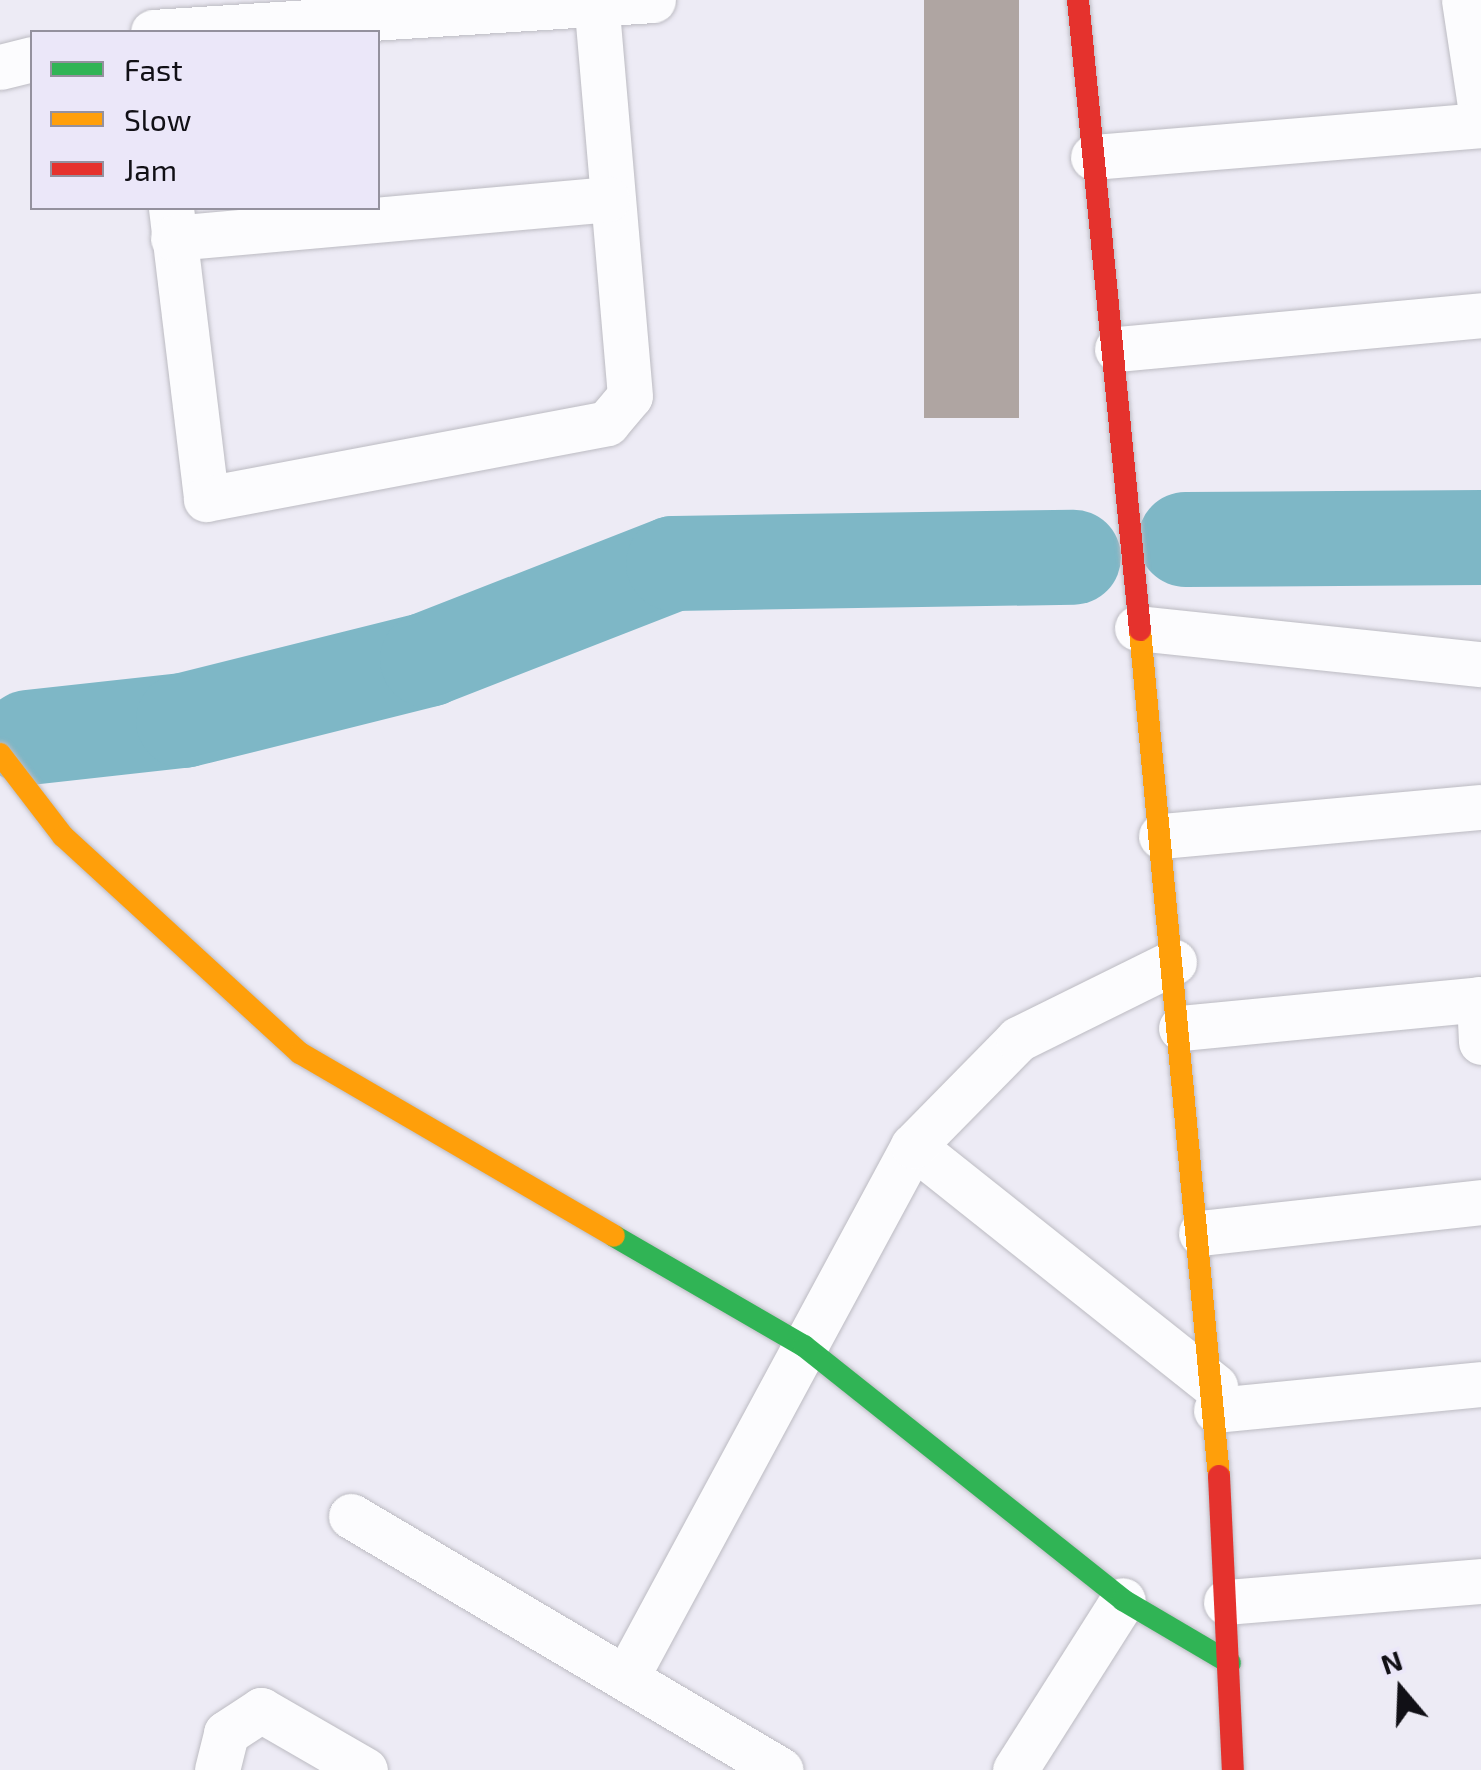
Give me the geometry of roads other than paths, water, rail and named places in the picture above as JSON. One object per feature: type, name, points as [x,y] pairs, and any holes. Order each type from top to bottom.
[{"type":"street","points":[[150,0],[155,30]]},
{"type":"street","points":[[185,30],[653,0]]},
{"type":"street","points":[[1078,0],[1117,348],[1137,628],[1201,1233],[1215,1398],[1232,1770]]},
{"type":"street","points":[[1464,0],[1481,112]]},
{"type":"street","points":[[596,3],[606,199],[630,396],[607,423],[206,499],[172,223],[606,199]]},
{"type":"street","points":[[0,66],[30,59]]},
{"type":"street","points":[[1093,157],[1481,126]]},
{"type":"street","points":[[1117,348],[1481,315]]},
{"type":"street","points":[[1137,628],[1481,664]]},
{"type":"street","points":[[0,754],[62,836],[300,1053],[804,1346],[1123,1600],[1230,1663]]},
{"type":"street","points":[[1161,836],[1481,806]]},
{"type":"street","points":[[627,1676],[913,1146],[1018,1039],[1174,962]]},
{"type":"street","points":[[1181,1028],[1480,1014]]},
{"type":"street","points":[[913,1146],[1215,1398],[1481,1384]]},
{"type":"street","points":[[1201,1233],[1481,1202]]},
{"type":"street","points":[[352,1516],[781,1770]]},
{"type":"street","points":[[1226,1602],[1481,1581]]},
{"type":"street","points":[[1015,1770],[1123,1600]]},
{"type":"street","points":[[217,1770],[226,1733],[262,1710],[351,1766]]},
{"type":"waterway","points":[[1185,539],[1481,537]]},
{"type":"waterway","points":[[28,737],[183,720],[427,659],[673,563],[1073,557]]}]
